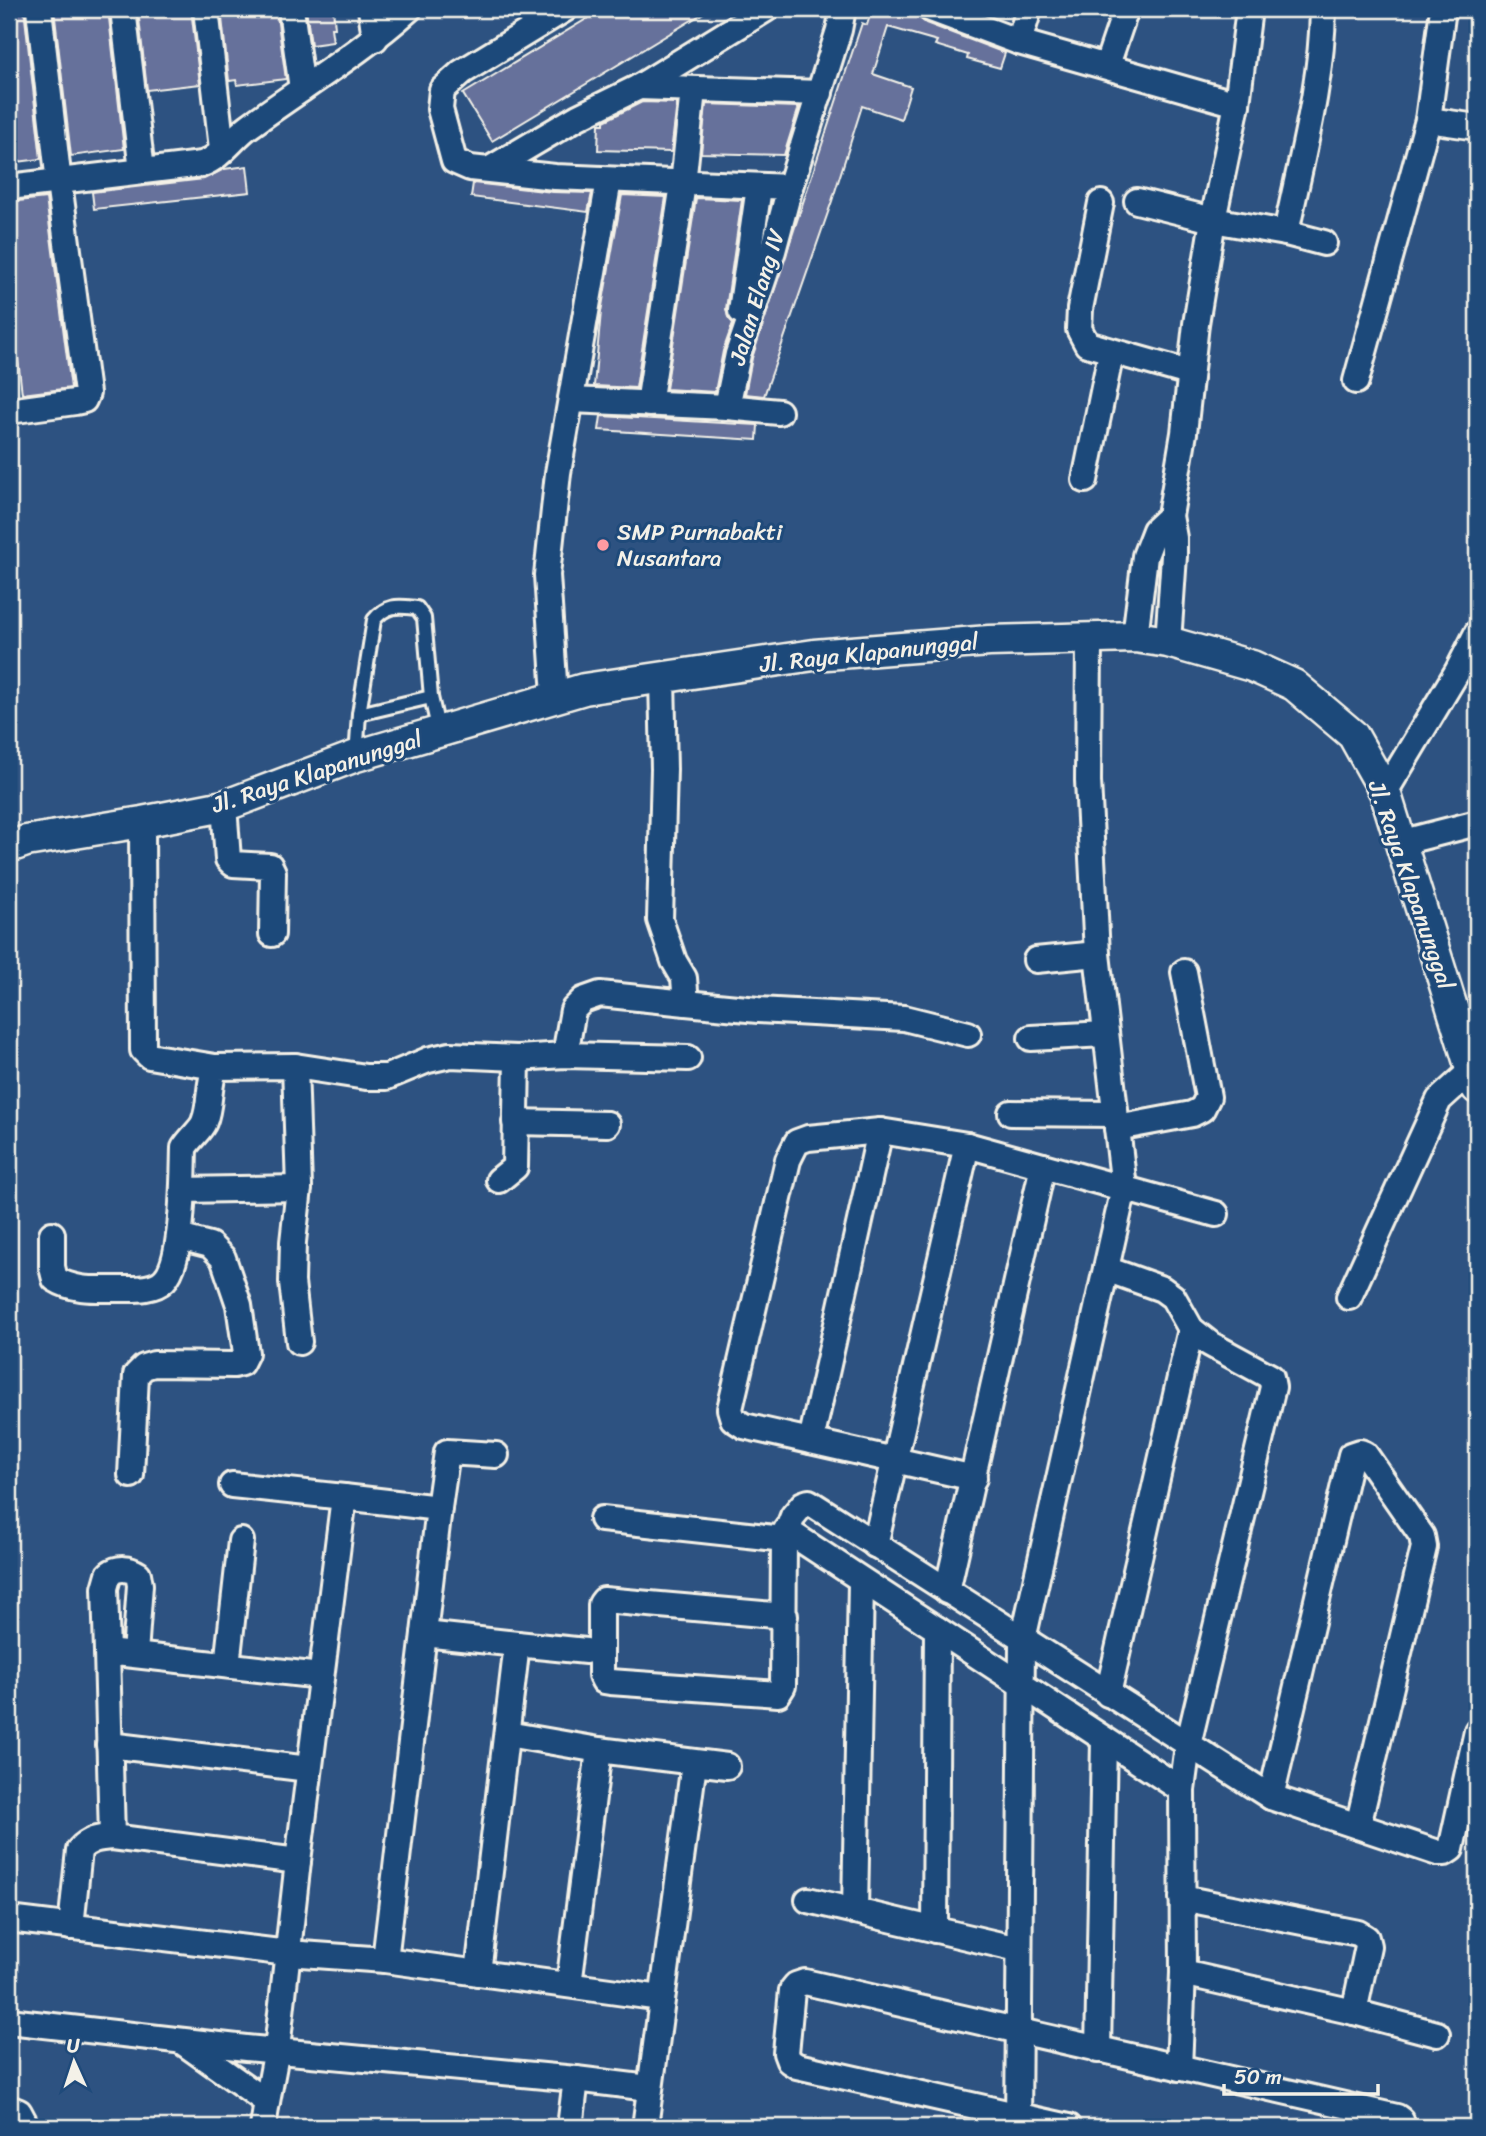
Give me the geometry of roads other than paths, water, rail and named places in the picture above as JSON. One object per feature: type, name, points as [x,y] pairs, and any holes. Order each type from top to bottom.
[{"type":"street","points":[[9,411],[84,400],[87,393],[38,9]]},
{"type":"street","points":[[123,9],[142,171]]},
{"type":"street","points":[[206,9],[222,149]]},
{"type":"street","points":[[291,9],[302,89]]},
{"type":"street","points":[[372,9],[375,39]]},
{"type":"street","points":[[9,187],[59,183],[202,164],[214,160],[222,149],[375,39],[409,9]]},
{"type":"street","points":[[565,9],[462,72],[442,90],[440,109],[454,161],[470,168],[608,180],[790,187]]},
{"type":"street","points":[[490,169],[578,117],[639,87],[766,9]]},
{"type":"street","name":"Jalan Elang IV","points":[[727,407],[738,354],[774,251],[790,187],[843,9]]},
{"type":"street","points":[[936,9],[1019,42],[1237,104]]},
{"type":"street","points":[[1019,42],[1029,9]]},
{"type":"street","points":[[1107,65],[1125,9]]},
{"type":"street","points":[[1286,233],[1316,90],[1324,9]]},
{"type":"street","points":[[1356,381],[1428,120],[1443,9]]},
{"type":"street","points":[[1168,642],[1174,556],[1170,516],[1213,220],[1237,104],[1242,11]]},
{"type":"street","points":[[639,87],[820,93]]},
{"type":"street","points":[[649,404],[683,184],[693,90]]},
{"type":"street","points":[[1428,120],[1477,127]]},
{"type":"street","points":[[555,696],[547,575],[558,473],[608,180]]},
{"type":"street","points":[[738,354],[741,309],[759,187]]},
{"type":"street","points":[[1138,201],[1324,243]]},
{"type":"street","points":[[1101,202],[1080,309],[1079,329],[1087,344],[1189,373]]},
{"type":"street","points":[[1085,480],[1111,353]]},
{"type":"street","points":[[571,400],[779,412]]},
{"type":"street","points":[[1135,638],[1145,556],[1155,530],[1170,516]]},
{"type":"street","points":[[1385,792],[1457,672],[1477,633]]},
{"type":"street","name":"Jl. Raya Klapanunggal","points":[[9,847],[26,841],[224,806],[356,756],[555,696],[814,655],[989,641],[1135,638],[1168,642],[1252,666],[1294,685],[1353,735],[1385,792],[1474,1079]]},
{"type":"street","points":[[1018,2122],[1023,1641],[1124,1188],[1097,954],[1088,781],[1089,639]]},
{"type":"street","points":[[662,678],[664,768],[660,920],[674,961],[684,978],[686,1003]]},
{"type":"street","points":[[224,806],[229,860],[233,864],[270,866],[273,872],[272,934]]},
{"type":"street","points":[[142,822],[143,1050],[149,1056],[215,1067],[295,1066],[366,1077],[387,1077],[428,1060],[450,1055],[517,1058],[565,1055],[688,1058]]},
{"type":"street","points":[[1399,843],[1477,823]]},
{"type":"street","points":[[1036,960],[1097,954]]},
{"type":"street","points":[[1011,1113],[1116,1121],[1192,1114],[1202,1109],[1208,1097],[1184,972]]},
{"type":"street","points":[[565,1055],[573,1010],[583,1000],[600,994],[758,1010],[904,1018],[968,1034]]},
{"type":"street","points":[[1031,1038],[1105,1034]]},
{"type":"street","points":[[499,1180],[515,1167],[517,1058]]},
{"type":"street","points":[[295,1066],[299,1188],[292,1282],[299,1342]]},
{"type":"street","points":[[52,1234],[52,1267],[55,1279],[68,1287],[144,1289],[164,1281],[173,1266],[179,1237],[184,1148],[205,1119],[215,1067]]},
{"type":"street","points":[[1349,1297],[1439,1100],[1474,1079]]},
{"type":"street","points":[[515,1122],[607,1124]]},
{"type":"street","points":[[974,1478],[744,1426],[733,1419],[730,1409],[788,1160],[797,1142],[808,1138],[880,1131],[967,1145],[1216,1214]]},
{"type":"street","points":[[811,1441],[880,1131]]},
{"type":"street","points":[[875,1545],[967,1145]]},
{"type":"street","points":[[947,1591],[1042,1166]]},
{"type":"street","points":[[183,1190],[299,1188]]},
{"type":"street","points":[[131,1475],[136,1375],[144,1367],[153,1364],[234,1365],[241,1363],[246,1353],[239,1305],[223,1258],[210,1245],[179,1237]]},
{"type":"street","points":[[1106,1269],[1163,1289],[1173,1297],[1191,1329],[1210,1344],[1271,1377],[1273,1387],[1188,1745],[1182,1790],[1183,1973],[1180,2068]]},
{"type":"street","points":[[1108,1694],[1191,1329]]},
{"type":"street","points":[[385,1959],[447,1452],[496,1455]]},
{"type":"street","points":[[1271,1797],[1351,1455],[1360,1452],[1365,1454],[1422,1536],[1424,1547],[1358,1826]]},
{"type":"street","points":[[232,1486],[439,1508]]},
{"type":"street","points":[[263,2127],[277,2049],[344,1497]]},
{"type":"street","points":[[785,1616],[604,1600],[601,1604],[601,1675],[604,1681],[610,1682],[775,1695],[781,1692],[785,1616],[785,1534],[793,1516],[803,1504],[809,1502],[1271,1797],[1445,1853],[1451,1849],[1471,1793],[1477,1731]]},
{"type":"street","points":[[602,1519],[785,1534],[1021,1679],[1104,1740],[1182,1790]]},
{"type":"street","points":[[227,1665],[241,1541]]},
{"type":"street","points":[[112,1837],[105,1588],[109,1574],[116,1569],[132,1570],[138,1574],[140,1585],[135,1654]]},
{"type":"street","points":[[855,1911],[861,1582]]},
{"type":"street","points":[[935,1930],[937,1629]]},
{"type":"street","points":[[424,1633],[586,1651]]},
{"type":"street","points":[[478,1973],[517,1644]]},
{"type":"street","points":[[107,1652],[321,1676]]},
{"type":"street","points":[[507,1734],[599,1750],[727,1766]]},
{"type":"street","points":[[1098,2050],[1104,1740]]},
{"type":"street","points":[[109,1745],[309,1769]]},
{"type":"street","points":[[569,1985],[599,1750]]},
{"type":"street","points":[[645,2127],[694,1763]]},
{"type":"street","points":[[71,1927],[79,1850],[87,1841],[112,1837],[298,1861]]},
{"type":"street","points":[[1182,1898],[1358,1933],[1366,1938],[1368,1945],[1354,2012]]},
{"type":"street","points":[[808,1900],[1018,1949]]},
{"type":"street","points":[[9,1919],[288,1953],[385,1959],[661,1997]]},
{"type":"street","points":[[1183,1973],[1437,2034]]},
{"type":"street","points":[[1069,2127],[1018,2122],[797,2066],[789,2061],[786,2053],[792,1990],[796,1985],[805,1983],[1397,2117],[1403,2127]]},
{"type":"street","points":[[9,2021],[649,2088]]},
{"type":"street","points":[[181,2041],[267,2102]]},
{"type":"street","points":[[570,2127],[576,2079]]},
{"type":"street","points":[[9,2108],[19,2112],[27,2127]]},
{"type":"lane","points":[[356,756],[359,714],[374,620],[383,609],[399,606],[417,608],[424,618],[432,697],[439,732]]},
{"type":"lane","points":[[359,714],[432,697]]},
{"type":"place","name":"SMP Purnabakti Nusantara","points":[[603,545]]}]
